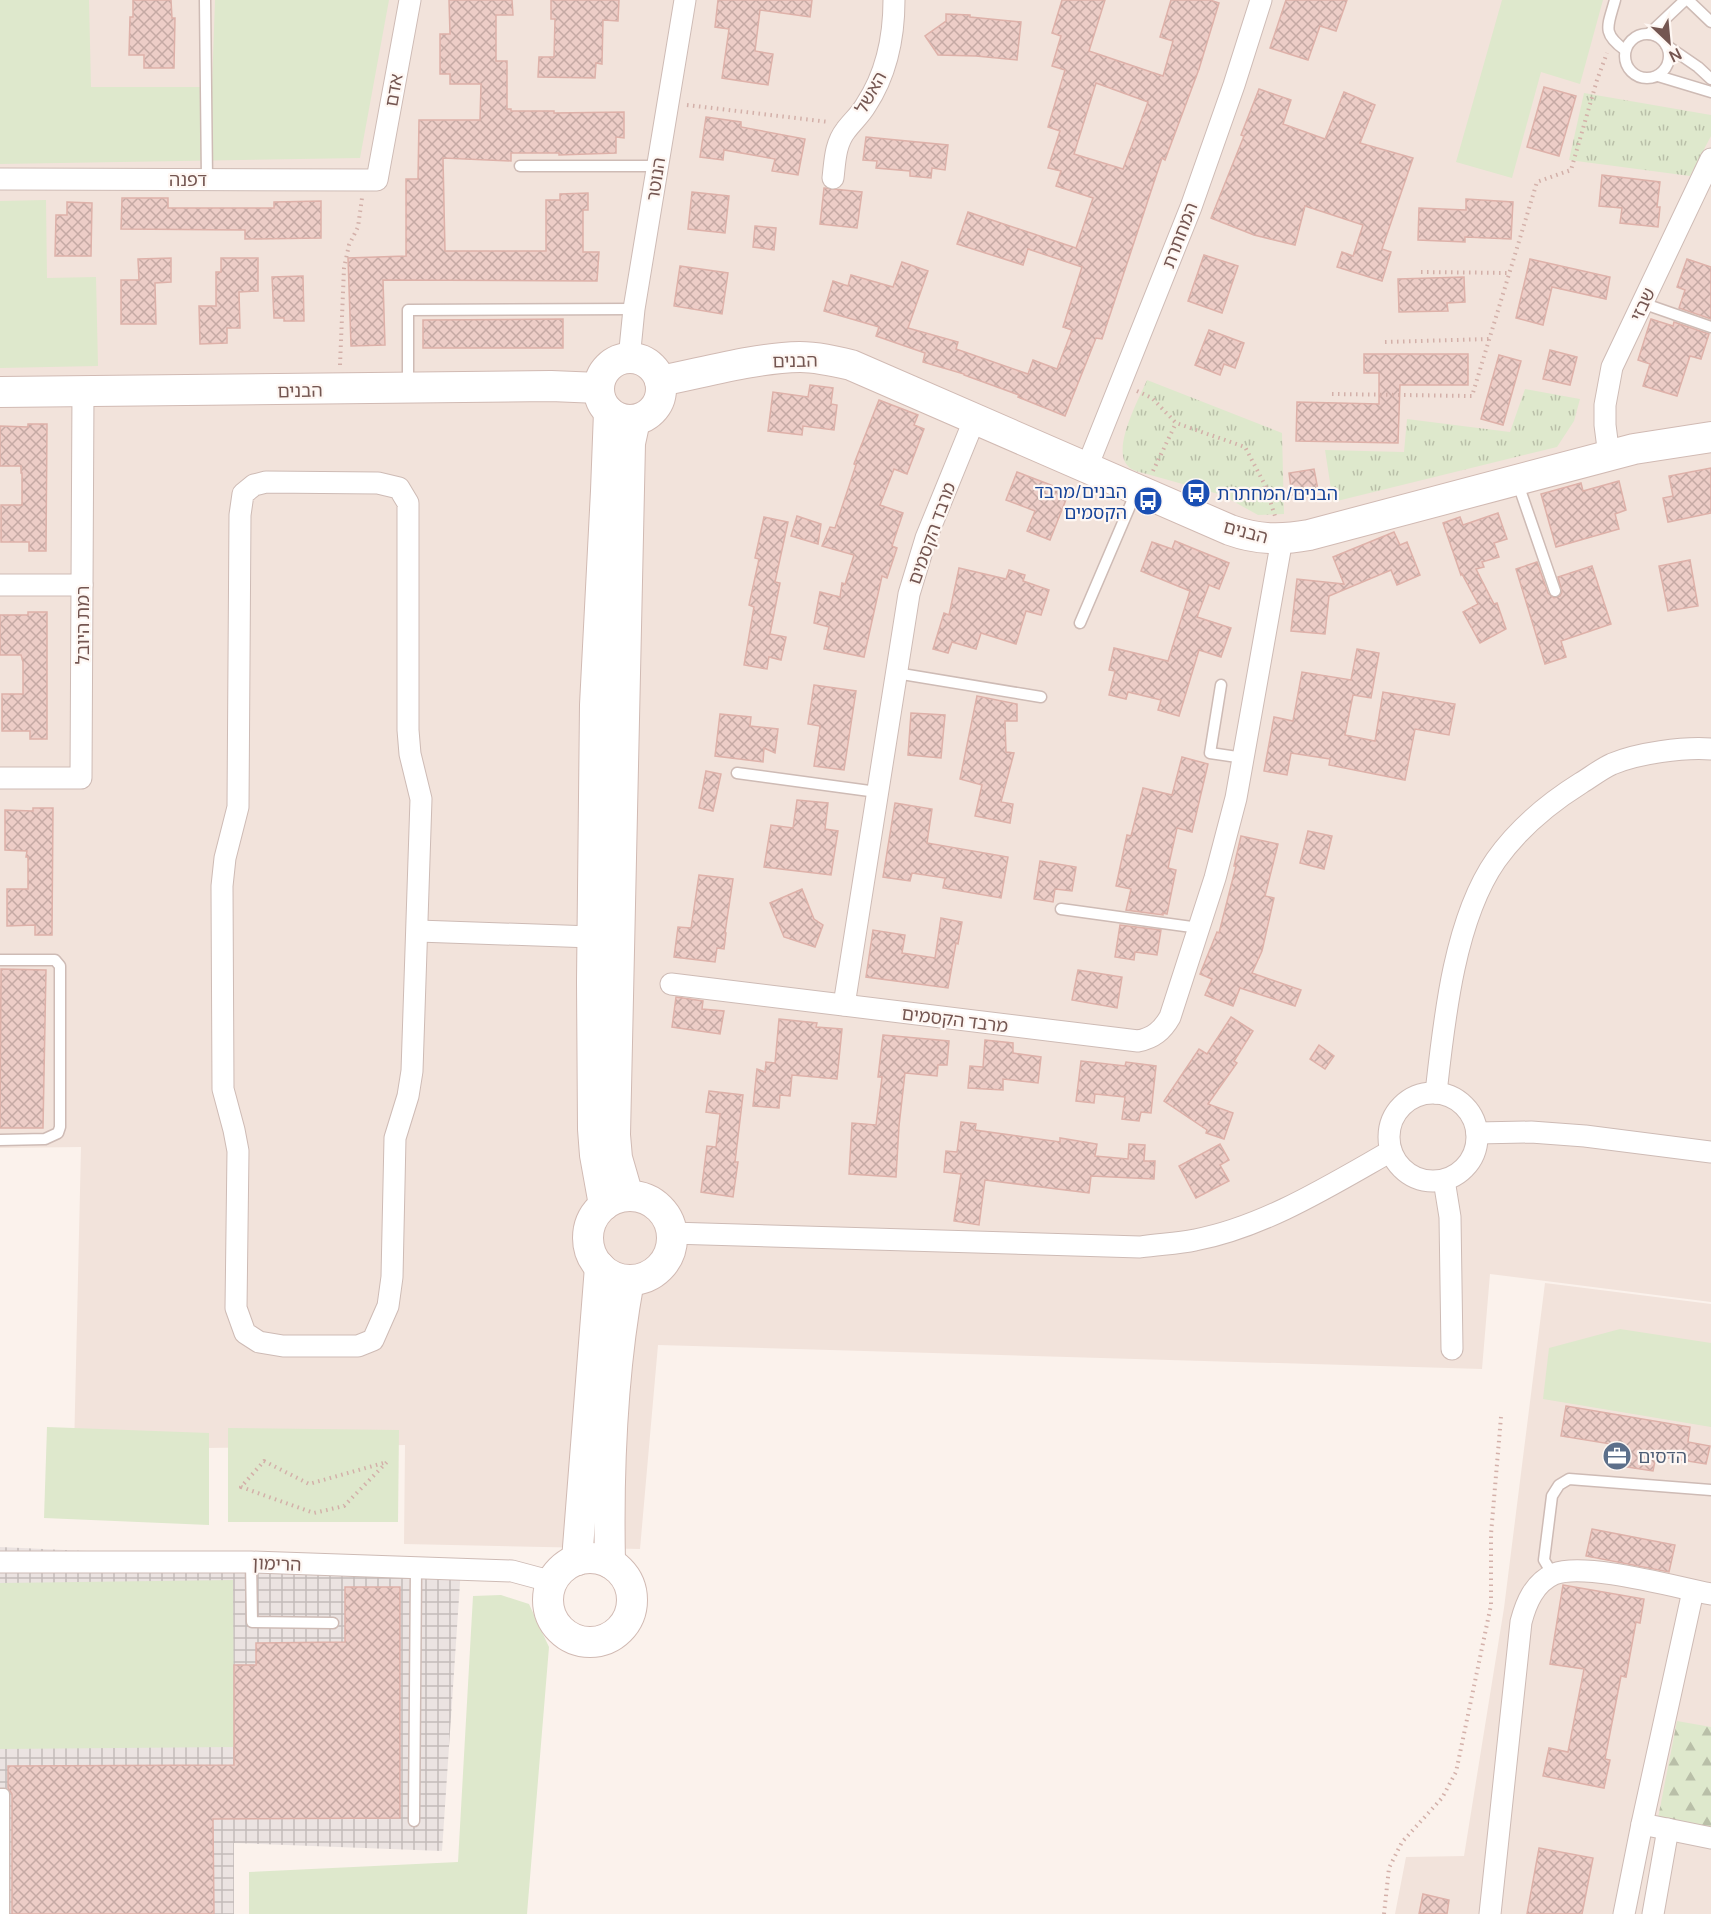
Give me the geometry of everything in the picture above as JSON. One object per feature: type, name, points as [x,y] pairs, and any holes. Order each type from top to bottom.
[{"type":"street","name":"אדם","points":[[370,180],[410,0]]},
{"type":"street","name":"הנוטר","points":[[629,359],[634,309],[685,0]]},
{"type":"street","name":"האשל","points":[[833,178],[837,146],[844,132],[865,107],[881,78],[890,50],[894,0]]},
{"type":"street","name":"המחתרת","points":[[1087,467],[1191,207],[1261,0]]},
{"type":"street","name":"שבזי","points":[[1609,456],[1605,425],[1606,389],[1612,367],[1711,159]]},
{"type":"street","name":"דפנה","points":[[0,179],[370,180]]},
{"type":"street","name":"הבנים","points":[[660,381],[770,360],[801,357],[826,359],[850,365],[872,372],[1241,534],[1262,539],[1310,535],[1609,456],[1667,443],[1711,437]]},
{"type":"street","points":[[614,407],[652,411],[659,402],[661,391],[660,381],[654,370],[646,363],[629,359],[612,364],[604,373],[614,407],[630,443],[615,1135],[616,1201]]},
{"type":"street","name":"הבנים","points":[[0,393],[551,386],[614,407]]},
{"type":"street","name":"רמת היובל","points":[[0,778],[81,778],[82,392]]},
{"type":"street","points":[[614,407],[606,491],[595,705],[592,1118],[595,1155],[616,1201]]},
{"type":"street","name":"מרבד הקסמים","points":[[975,417],[926,538],[903,624],[844,1005],[1138,1041],[1149,1039],[1158,1033],[1170,1017],[1223,847],[1244,758],[1282,539]]},
{"type":"street","points":[[266,482],[378,483],[399,488],[408,502],[408,730],[410,754],[421,799],[418,931],[412,1071],[408,1096],[395,1138],[392,1277],[388,1306],[382,1324],[373,1340],[358,1346],[283,1346],[259,1342],[245,1333],[236,1308],[238,1151],[223,1089],[222,886],[225,858],[238,807],[240,515],[243,494],[254,485],[266,482]]},
{"type":"street","points":[[0,585],[82,585]]},
{"type":"street","points":[[1436,1093],[1443,1032],[1460,946],[1475,900],[1496,860],[1528,824],[1565,793],[1612,764],[1659,752],[1711,749]]},
{"type":"street","points":[[418,931],[592,937]]},
{"type":"street","points":[[670,984],[844,1005]]},
{"type":"street","points":[[1427,1092],[1446,1094],[1462,1103],[1475,1123],[1477,1133],[1476,1149],[1468,1163],[1458,1173],[1444,1180],[1430,1181],[1415,1178],[1404,1171],[1390,1151],[1388,1139],[1390,1124],[1397,1109],[1409,1099],[1427,1092]]},
{"type":"street","points":[[1477,1133],[1531,1132],[1585,1136],[1711,1152]]},
{"type":"street","points":[[671,1233],[1140,1247],[1196,1240],[1244,1225],[1288,1206],[1390,1151]]},
{"type":"street","points":[[1444,1180],[1450,1217],[1452,1349]]},
{"type":"street","points":[[640,1197],[654,1203],[662,1210],[671,1233],[669,1253],[664,1262],[653,1273],[634,1280],[609,1275],[600,1268],[589,1249],[587,1236],[591,1221],[599,1208],[616,1201],[640,1197]]},
{"type":"street","points":[[577,1560],[600,1268]]},
{"type":"street","points":[[610,1563],[609,1492],[621,1326],[629,1280]]},
{"type":"street","points":[[594,1558],[610,1563],[622,1572],[632,1593],[633,1602],[629,1616],[618,1632],[596,1642],[581,1642],[568,1636],[557,1627],[550,1615],[548,1600],[553,1582],[564,1568],[577,1560],[594,1558]]},
{"type":"street","name":"הרימון","points":[[0,1562],[250,1562],[512,1571],[553,1582]]},
{"type":"street","points":[[1490,1914],[1521,1622],[1527,1601],[1535,1588],[1553,1575],[1569,1571],[1592,1571],[1702,1592],[1642,1824],[1624,1914]]},
{"type":"street","points":[[1642,1824],[1711,1838]]},
{"type":"street","points":[[1653,1914],[1668,1829]]},
{"type":"lane","points":[[204,0],[207,179]]},
{"type":"lane","points":[[1615,0],[1608,28],[1612,41],[1625,50]]},
{"type":"lane","points":[[1711,22],[1687,0],[1649,34],[1634,38],[1625,50],[1624,58],[1630,72],[1644,78],[1658,76],[1711,92]]},
{"type":"lane","points":[[1649,34],[1662,39],[1669,52],[1667,65],[1658,76]]},
{"type":"lane","points":[[1666,45],[1698,67],[1711,80]]},
{"type":"lane","points":[[520,166],[658,166]]},
{"type":"lane","points":[[1642,303],[1711,327]]},
{"type":"lane","points":[[408,388],[408,310],[634,309]]},
{"type":"lane","points":[[1517,480],[1555,591]]},
{"type":"lane","points":[[1080,623],[1141,490]]},
{"type":"lane","points":[[896,673],[1041,697]]},
{"type":"lane","points":[[1221,685],[1210,753],[1244,758]]},
{"type":"lane","points":[[737,772],[877,792]]},
{"type":"lane","points":[[1062,909],[1199,928]]},
{"type":"lane","points":[[0,960],[56,960],[60,966],[60,1127],[58,1133],[45,1139],[0,1140]]},
{"type":"lane","points":[[1553,1575],[1544,1560],[1552,1496],[1559,1485],[1569,1479],[1711,1490]]},
{"type":"lane","points":[[250,1562],[252,1622],[333,1623]]},
{"type":"lane","points":[[414,1821],[416,1568]]},
{"type":"lane","points":[[0,1794],[4,1794],[4,1914]]},
{"type":"path","points":[[1332,394],[1472,396],[1537,182],[1571,170],[1597,80],[1612,41]]},
{"type":"path","points":[[668,102],[850,124]]},
{"type":"path","points":[[339,389],[344,268],[349,245],[358,228],[370,180]]},
{"type":"path","points":[[1420,272],[1510,273]]},
{"type":"path","points":[[1385,342],[1489,339]]},
{"type":"path","points":[[1120,384],[1152,398],[1176,423],[1245,447],[1265,485],[1282,539]]},
{"type":"path","points":[[1141,490],[1176,423]]},
{"type":"path","points":[[1384,1914],[1389,1868],[1402,1842],[1442,1798],[1456,1772],[1491,1605],[1491,1534],[1501,1417]]},
{"type":"path","points":[[264,1461],[309,1484],[387,1462],[344,1506],[314,1513],[241,1487],[264,1461]]},
{"type":"shaded area","points":[[0,0],[1711,0],[1711,1302],[1490,1274],[1482,1369],[658,1345],[640,1549],[404,1544],[405,1445],[74,1450],[81,1147],[0,1148]]},
{"type":"shaded area","name":"הדסים","points":[[1545,1283],[1711,1304],[1711,1914],[1395,1914],[1406,1857],[1464,1856],[1504,1608]]},
{"type":"shaded area","points":[[0,1547],[461,1568],[442,1851],[234,1843],[234,1914],[0,1914]]},
{"type":"green space","points":[[0,0],[89,0],[91,87],[212,87],[215,0],[389,0],[360,158],[0,164]]},
{"type":"green space","points":[[1502,0],[1603,0],[1580,84],[1541,72],[1512,178],[1456,162]]},
{"type":"green space","points":[[1584,93],[1711,115],[1711,136],[1690,176],[1569,160]]},
{"type":"green space","points":[[46,200],[47,278],[96,277],[98,366],[0,368],[0,201]]},
{"type":"green space","points":[[1147,380],[1282,433],[1284,514],[1258,515],[1222,495],[1136,471],[1129,467],[1124,458],[1124,436]]},
{"type":"green space","points":[[1525,389],[1580,399],[1574,421],[1557,447],[1333,502],[1325,450],[1404,452],[1407,419],[1510,432]]},
{"type":"green space","points":[[1620,1329],[1711,1343],[1711,1427],[1543,1399],[1549,1348]]},
{"type":"green space","points":[[47,1427],[209,1433],[209,1525],[44,1518]]},
{"type":"green space","points":[[228,1428],[399,1430],[398,1522],[228,1522]]},
{"type":"green space","points":[[233,1580],[234,1747],[0,1749],[0,1583]]},
{"type":"green space","points":[[501,1595],[529,1604],[549,1647],[527,1914],[249,1914],[249,1872],[458,1862],[473,1596]]},
{"type":"green space","points":[[1677,1721],[1711,1727],[1711,1828],[1658,1818]]},
{"type":"building","points":[[133,0],[171,0],[172,18],[175,18],[174,68],[144,68],[144,55],[129,55]]},
{"type":"building","points":[[449,0],[512,0],[513,15],[496,15],[496,61],[507,61],[507,109],[511,111],[554,111],[554,113],[624,112],[624,138],[616,137],[616,153],[559,155],[559,153],[511,153],[511,161],[443,158],[445,251],[546,251],[546,200],[560,200],[560,194],[588,193],[588,210],[583,210],[583,252],[599,252],[597,281],[383,280],[385,345],[351,346],[348,258],[406,256],[406,179],[418,179],[419,120],[480,120],[481,84],[450,84],[450,74],[440,74],[440,34],[450,34]]},
{"type":"building","points":[[551,0],[619,0],[618,21],[603,20],[602,64],[596,63],[595,78],[538,77],[539,57],[554,57],[555,19],[551,19]]},
{"type":"building","points":[[718,0],[812,0],[810,17],[760,10],[755,51],[773,54],[768,85],[722,78],[729,29],[715,27]]},
{"type":"building","points":[[1062,0],[1105,0],[1089,51],[1163,76],[1173,41],[1160,37],[1171,0],[1210,0],[1219,3],[1199,69],[1165,160],[1162,158],[1102,339],[1096,338],[1065,416],[964,374],[923,362],[925,353],[876,336],[879,327],[824,311],[833,281],[848,286],[851,275],[893,287],[902,262],[928,271],[908,328],[958,342],[956,349],[1028,374],[1033,360],[1057,369],[1072,330],[1063,327],[1082,267],[1028,249],[1023,265],[957,244],[968,212],[1076,248],[1093,198],[1056,186],[1061,171],[1048,168],[1060,131],[1048,127],[1065,70],[1052,66],[1061,36],[1052,33]],"holes":[[[1096,83],[1148,102],[1123,169],[1074,154]]]},
{"type":"building","points":[[1286,0],[1347,0],[1336,31],[1320,26],[1308,60],[1270,48]]},
{"type":"building","points":[[946,14],[1021,22],[1017,60],[938,55],[925,36],[946,21]]},
{"type":"building","points":[[1544,87],[1576,96],[1559,156],[1527,147]]},
{"type":"building","points":[[1259,89],[1291,100],[1283,124],[1325,139],[1344,92],[1375,105],[1360,143],[1413,158],[1382,249],[1391,252],[1382,281],[1337,267],[1342,252],[1353,256],[1363,225],[1305,206],[1295,245],[1254,235],[1211,218],[1244,136],[1241,135]]},
{"type":"building","points":[[706,117],[741,122],[741,127],[805,139],[798,175],[772,171],[775,159],[724,150],[723,160],[700,157]]},
{"type":"building","points":[[866,137],[948,145],[945,170],[932,168],[931,178],[910,176],[910,171],[876,168],[877,161],[863,160]]},
{"type":"building","points":[[1602,175],[1660,182],[1657,207],[1660,207],[1658,227],[1620,223],[1622,208],[1599,206]]},
{"type":"building","points":[[824,188],[862,192],[857,228],[820,224]]},
{"type":"building","points":[[692,192],[729,196],[725,233],[688,229]]},
{"type":"building","points":[[122,198],[168,198],[168,208],[274,208],[274,202],[321,201],[321,238],[245,239],[245,230],[121,229]]},
{"type":"building","points":[[1466,199],[1513,202],[1511,239],[1465,237],[1465,242],[1418,240],[1419,208],[1466,210]]},
{"type":"building","points":[[67,202],[92,203],[91,256],[55,256],[56,215],[67,215]]},
{"type":"building","points":[[755,226],[776,228],[774,250],[753,247]]},
{"type":"building","points":[[1204,255],[1238,266],[1222,313],[1188,301]]},
{"type":"building","points":[[171,258],[171,282],[155,283],[156,324],[121,324],[121,280],[139,280],[138,259]]},
{"type":"building","points":[[221,258],[258,258],[258,291],[239,292],[240,328],[227,328],[227,343],[200,344],[199,306],[216,306],[216,272],[221,272]]},
{"type":"building","points":[[1530,259],[1610,277],[1606,299],[1552,287],[1543,325],[1516,318]]},
{"type":"building","points":[[1687,259],[1711,267],[1711,319],[1679,308],[1685,290],[1677,287]]},
{"type":"building","points":[[680,266],[728,273],[722,314],[674,306]]},
{"type":"building","points":[[303,276],[304,321],[284,321],[284,318],[274,318],[272,277]]},
{"type":"building","points":[[1464,277],[1465,302],[1447,303],[1448,311],[1399,312],[1398,279]]},
{"type":"building","points":[[563,319],[563,348],[423,348],[423,320]]},
{"type":"building","points":[[1651,319],[1673,326],[1674,322],[1709,334],[1701,359],[1690,356],[1677,396],[1643,386],[1650,364],[1638,360]]},
{"type":"building","points":[[1209,330],[1244,343],[1235,368],[1224,364],[1220,375],[1195,365]]},
{"type":"building","points":[[1550,350],[1577,357],[1570,385],[1543,379]]},
{"type":"building","points":[[1364,354],[1468,354],[1468,385],[1400,385],[1398,443],[1296,441],[1297,402],[1379,404],[1379,373],[1364,373]]},
{"type":"building","points":[[1499,355],[1521,361],[1503,425],[1481,419]]},
{"type":"building","points":[[810,385],[833,388],[831,404],[837,405],[834,430],[803,426],[802,435],[768,431],[773,392],[808,397]]},
{"type":"building","points":[[879,400],[918,415],[914,425],[924,429],[907,474],[894,469],[880,505],[903,513],[892,546],[897,548],[887,578],[882,576],[864,657],[824,649],[829,627],[814,623],[820,592],[840,597],[842,583],[845,584],[854,555],[822,546],[830,527],[835,528],[856,465],[854,464]]},
{"type":"building","points":[[28,424],[47,424],[46,551],[29,551],[29,542],[1,542],[1,505],[22,505],[22,473],[21,466],[0,466],[0,426],[28,427]]},
{"type":"building","points":[[1711,468],[1711,513],[1668,522],[1663,498],[1673,496],[1669,476]]},
{"type":"building","points":[[1314,469],[1318,490],[1292,495],[1289,473]]},
{"type":"building","points":[[1017,472],[1069,492],[1050,540],[1027,531],[1035,511],[1006,500]]},
{"type":"building","points":[[1619,481],[1626,510],[1615,514],[1619,529],[1556,547],[1541,494],[1581,483],[1583,491]]},
{"type":"building","points":[[1498,513],[1507,539],[1494,543],[1499,557],[1482,562],[1484,567],[1476,569],[1494,604],[1497,603],[1506,629],[1480,643],[1463,612],[1478,604],[1461,575],[1443,523],[1460,517],[1463,525]]},
{"type":"building","points":[[797,516],[821,524],[818,544],[791,536]]},
{"type":"building","points":[[764,517],[788,522],[775,582],[780,583],[770,634],[786,637],[781,660],[769,657],[767,669],[744,665],[754,607],[749,605],[759,559],[755,558]]},
{"type":"building","points":[[1394,532],[1400,545],[1407,542],[1420,575],[1397,585],[1391,570],[1329,596],[1325,634],[1291,631],[1297,579],[1344,584],[1333,557]]},
{"type":"building","points":[[1175,541],[1229,563],[1219,589],[1209,585],[1197,617],[1231,628],[1221,657],[1199,650],[1179,716],[1158,710],[1161,700],[1128,692],[1126,699],[1109,695],[1115,671],[1109,670],[1114,648],[1168,661],[1190,591],[1141,571],[1152,542],[1172,549]]},
{"type":"building","points":[[1690,560],[1698,606],[1668,611],[1659,566]]},
{"type":"building","points":[[1537,562],[1548,593],[1554,598],[1560,596],[1562,592],[1558,577],[1592,566],[1611,624],[1561,641],[1566,657],[1545,664],[1516,569]]},
{"type":"building","points":[[959,568],[1006,579],[1009,570],[1025,575],[1023,581],[1049,590],[1041,615],[1026,611],[1016,644],[981,633],[976,649],[952,642],[948,653],[933,649],[944,613],[949,615]]},
{"type":"building","points":[[28,612],[47,612],[47,739],[30,739],[30,731],[2,731],[2,694],[23,694],[23,662],[21,655],[0,655],[0,615],[28,615]]},
{"type":"building","points":[[1357,649],[1379,653],[1371,698],[1353,695],[1345,735],[1375,741],[1383,692],[1455,704],[1449,735],[1415,729],[1405,780],[1329,765],[1330,759],[1291,753],[1287,775],[1264,771],[1274,717],[1293,721],[1302,672],[1351,680]]},
{"type":"building","points":[[814,685],[856,691],[844,770],[814,766],[820,726],[808,724]]},
{"type":"building","points":[[977,696],[1017,704],[1017,721],[1005,721],[1006,752],[1014,753],[1001,802],[1013,804],[1010,823],[975,816],[982,785],[960,779]]},
{"type":"building","points":[[911,713],[945,715],[941,758],[908,755]]},
{"type":"building","points":[[720,714],[751,717],[750,726],[778,729],[775,753],[764,748],[763,762],[715,756]]},
{"type":"building","points":[[1182,757],[1208,764],[1192,832],[1177,828],[1168,868],[1176,870],[1167,914],[1126,910],[1131,889],[1116,886],[1127,835],[1131,836],[1143,788],[1172,795]]},
{"type":"building","points":[[706,771],[721,774],[713,811],[699,808]]},
{"type":"building","points":[[797,800],[828,803],[825,829],[838,831],[831,875],[764,867],[771,825],[793,828]]},
{"type":"building","points":[[895,803],[932,809],[927,843],[1008,857],[1001,898],[943,888],[945,878],[912,873],[910,881],[883,877]]},
{"type":"building","points":[[33,808],[53,808],[52,935],[35,935],[35,925],[7,926],[7,889],[28,889],[28,857],[26,857],[27,851],[5,850],[5,810],[33,811]]},
{"type":"building","points":[[1308,831],[1332,836],[1324,869],[1300,863]]},
{"type":"building","points":[[1241,836],[1278,844],[1265,896],[1274,898],[1262,951],[1252,973],[1301,990],[1295,1006],[1240,988],[1233,1006],[1205,995],[1212,979],[1200,974],[1217,932],[1219,933]]},
{"type":"building","points":[[1040,861],[1076,867],[1072,891],[1055,889],[1053,902],[1034,899]]},
{"type":"building","points":[[699,875],[733,879],[724,949],[717,948],[715,962],[674,957],[678,927],[691,928]]},
{"type":"building","points":[[802,889],[814,919],[823,925],[815,947],[784,937],[770,903]]},
{"type":"building","points":[[941,918],[962,922],[948,988],[866,977],[873,930],[905,935],[902,953],[935,958]]},
{"type":"building","points":[[1120,925],[1161,930],[1157,955],[1135,952],[1134,960],[1115,957]]},
{"type":"building","points":[[1,969],[46,970],[43,1128],[0,1128]]},
{"type":"building","points":[[1078,970],[1122,977],[1117,1008],[1072,1000]]},
{"type":"building","points":[[676,997],[703,1001],[702,1009],[724,1011],[720,1034],[672,1027]]},
{"type":"building","points":[[1231,1017],[1253,1031],[1234,1061],[1237,1063],[1208,1104],[1233,1113],[1224,1139],[1206,1133],[1207,1130],[1164,1101],[1199,1049],[1207,1054]]},
{"type":"building","points":[[779,1019],[817,1023],[816,1027],[842,1029],[837,1079],[792,1075],[790,1096],[780,1095],[779,1108],[753,1106],[757,1069],[765,1072],[766,1062],[775,1063]]},
{"type":"building","points":[[883,1035],[949,1041],[947,1065],[938,1065],[937,1076],[905,1073],[896,1177],[849,1174],[852,1123],[876,1125],[882,1077],[878,1077]]},
{"type":"building","points":[[985,1040],[1013,1043],[1013,1053],[1041,1057],[1038,1083],[1003,1079],[1003,1090],[968,1088],[970,1066],[983,1067]]},
{"type":"building","points":[[1319,1045],[1334,1056],[1325,1069],[1310,1059]]},
{"type":"building","points":[[1081,1061],[1125,1066],[1126,1062],[1156,1066],[1151,1113],[1141,1112],[1139,1121],[1122,1119],[1125,1097],[1095,1094],[1094,1103],[1076,1101]]},
{"type":"building","points":[[709,1091],[743,1095],[733,1197],[701,1192],[707,1146],[716,1147],[720,1114],[706,1112]]},
{"type":"building","points":[[961,1122],[976,1124],[975,1130],[1060,1142],[1060,1138],[1097,1144],[1095,1156],[1128,1159],[1129,1144],[1145,1145],[1144,1161],[1155,1161],[1154,1179],[1091,1176],[1089,1193],[985,1180],[979,1225],[954,1221],[961,1174],[944,1172],[946,1151],[957,1152]]},
{"type":"building","points":[[1220,1144],[1229,1160],[1220,1165],[1229,1181],[1196,1198],[1179,1166]]},
{"type":"building","points":[[1566,1406],[1690,1427],[1688,1442],[1710,1446],[1706,1464],[1656,1456],[1653,1471],[1608,1464],[1611,1444],[1561,1436]]},
{"type":"building","points":[[1592,1529],[1675,1545],[1669,1572],[1586,1556]]},
{"type":"building","points":[[1563,1585],[1644,1599],[1640,1623],[1636,1622],[1626,1677],[1621,1676],[1605,1759],[1610,1760],[1604,1788],[1543,1776],[1549,1748],[1568,1752],[1584,1669],[1550,1664]]},
{"type":"building","points":[[345,1587],[400,1587],[400,1818],[213,1819],[214,1914],[12,1914],[12,1794],[8,1788],[8,1766],[234,1765],[234,1665],[256,1665],[256,1643],[345,1642]]},
{"type":"building","points":[[1539,1848],[1593,1858],[1582,1914],[1527,1914]]},
{"type":"building","points":[[1423,1894],[1449,1900],[1447,1914],[1419,1914]]},
{"type":"place","name":"הבנים/המחתרת","points":[[1196,493]]},
{"type":"place","name":"הבנים/מרבד הקסמים","points":[[1148,501]]},
{"type":"place","name":"הדסים","points":[[1617,1456]]}]
